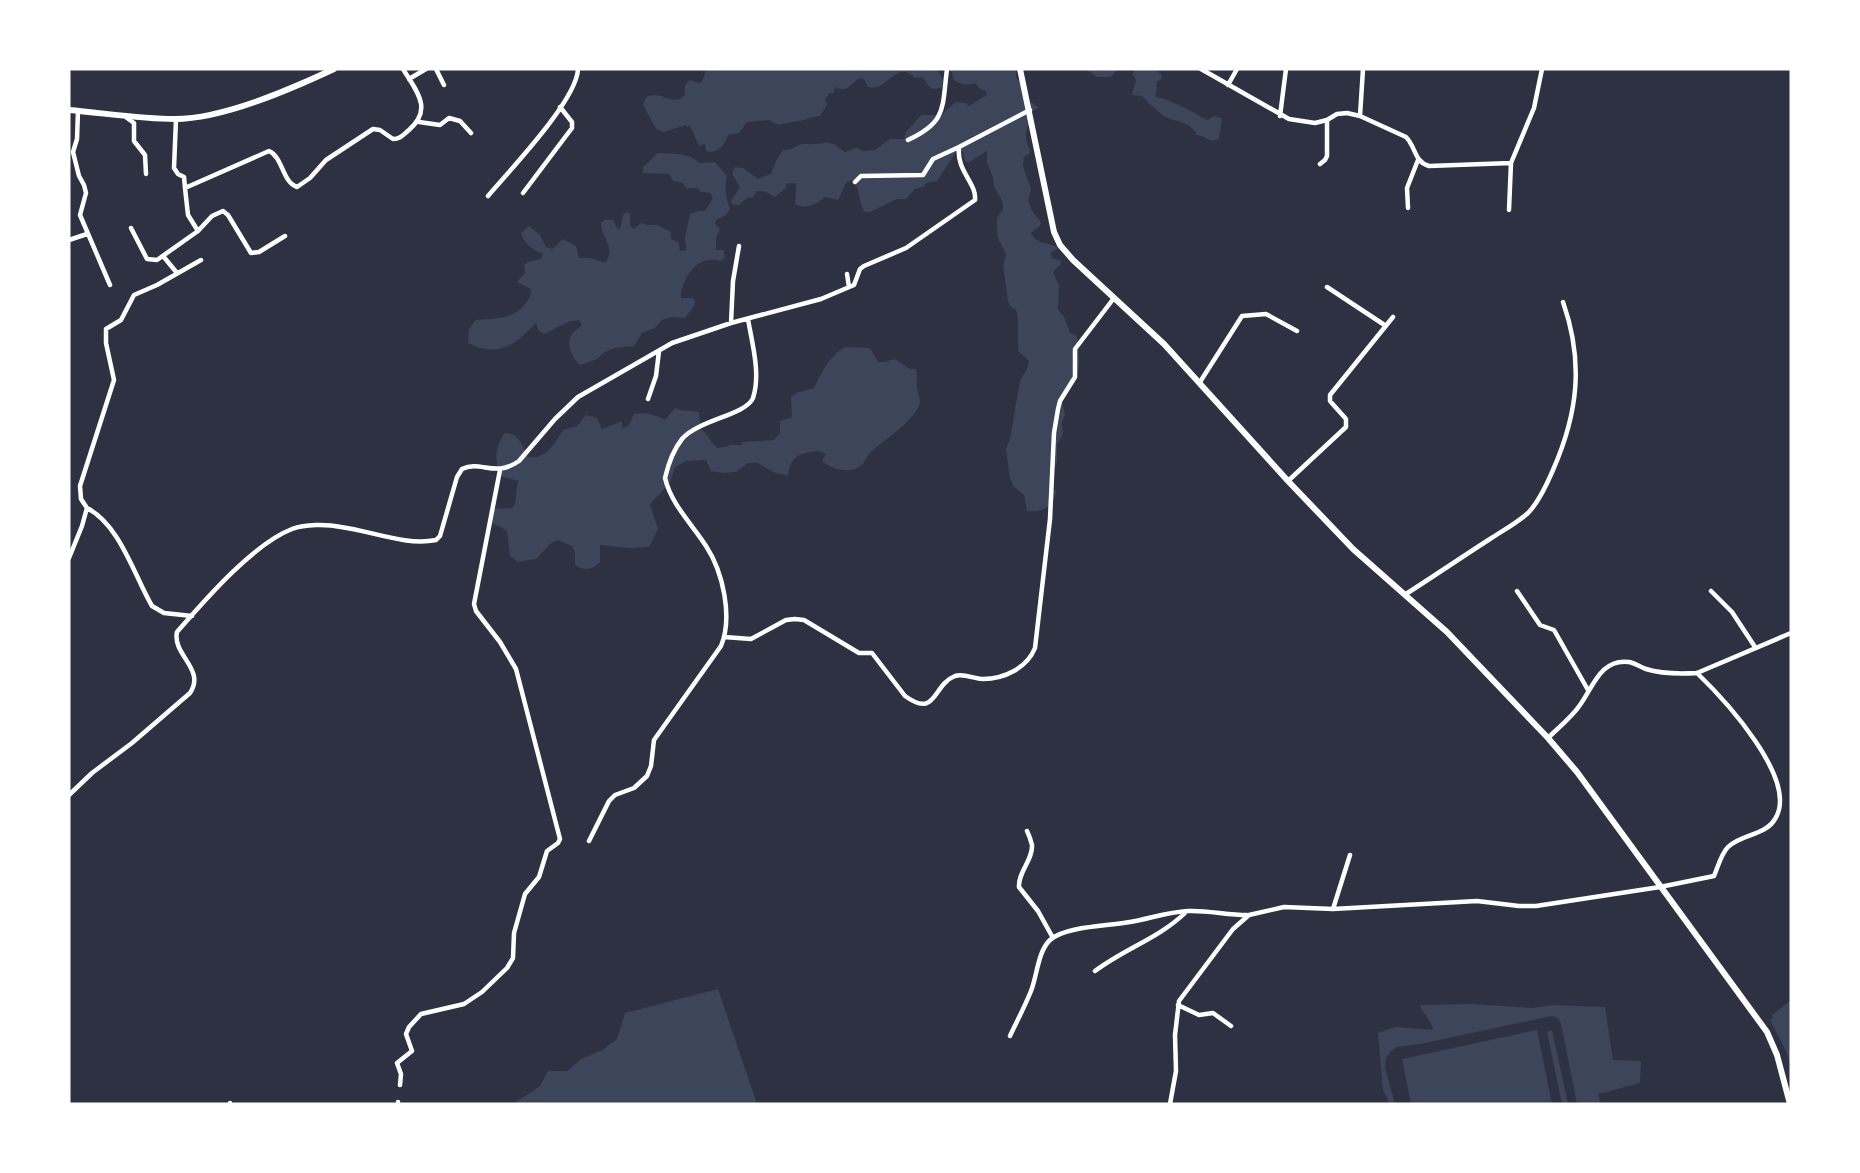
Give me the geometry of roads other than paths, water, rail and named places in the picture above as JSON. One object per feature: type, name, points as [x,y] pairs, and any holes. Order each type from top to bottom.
[{"type":"main road","points":[[69,110],[176,119],[199,116],[265,98],[334,69]]},
{"type":"main road","points":[[1020,69],[1054,232],[1067,253],[1164,344],[1353,549],[1448,632],[1577,772],[1767,1032],[1777,1055],[1790,1104]]},
{"type":"street","points":[[185,188],[267,151],[274,153],[292,186],[299,187],[326,160],[373,129],[380,130],[396,140],[419,122],[422,108],[417,93],[403,69]]},
{"type":"street","points":[[409,79],[426,69]]},
{"type":"street","points":[[436,69],[444,85]]},
{"type":"street","points":[[488,196],[549,124],[577,81],[578,69]]},
{"type":"street","points":[[908,140],[928,130],[940,117],[948,69]]},
{"type":"street","points":[[1201,69],[1280,116],[1309,123],[1327,120],[1342,113],[1360,116],[1410,140],[1421,164],[1429,166],[1511,163]]},
{"type":"street","points":[[1228,85],[1237,69]]},
{"type":"street","points":[[1280,116],[1286,69]]},
{"type":"street","points":[[1360,116],[1363,69]]},
{"type":"street","points":[[1509,210],[1511,163],[1534,108],[1542,69]]},
{"type":"street","points":[[523,193],[572,128],[572,122],[560,107]]},
{"type":"street","points":[[855,182],[861,176],[923,175],[933,159],[1030,110]]},
{"type":"street","points":[[78,111],[73,152],[79,176],[86,189],[80,213],[110,285]]},
{"type":"street","points":[[126,115],[135,124],[134,141],[144,153],[146,174]]},
{"type":"street","points":[[419,122],[440,125],[449,118],[454,118],[471,133]]},
{"type":"street","points":[[176,119],[174,168],[184,177],[188,215],[198,231]]},
{"type":"street","points":[[1320,164],[1327,156],[1327,120]]},
{"type":"street","points":[[69,795],[92,773],[171,711],[193,688],[191,667],[179,649],[176,640],[177,632],[241,565],[275,538],[292,529],[338,526],[384,536],[436,540],[440,536],[457,477],[462,469],[469,467],[500,470],[512,466],[578,397],[672,343],[731,323],[821,299],[849,287],[857,282],[860,269],[864,266],[906,248],[975,200],[976,194],[959,164],[959,147]]},
{"type":"street","points":[[1408,208],[1407,188],[1418,160]]},
{"type":"street","points":[[131,228],[147,258],[155,260],[198,231],[212,216],[223,211],[228,215],[251,253],[259,252],[285,236]]},
{"type":"street","points":[[69,240],[87,234]]},
{"type":"street","points":[[731,323],[733,281],[740,246]]},
{"type":"street","points":[[163,256],[177,273]]},
{"type":"street","points":[[192,616],[164,613],[152,606],[108,525],[95,512],[87,508],[81,499],[81,486],[114,380],[105,331],[121,320],[134,295],[201,260]]},
{"type":"street","points":[[847,274],[849,287]]},
{"type":"street","points":[[1326,287],[1386,326]]},
{"type":"street","points":[[724,637],[751,639],[786,620],[804,620],[859,652],[872,653],[905,696],[923,705],[930,703],[947,680],[956,676],[982,679],[997,677],[1026,663],[1035,648],[1050,519],[1054,433],[1058,409],[1060,401],[1075,377],[1075,349],[1114,298]]},
{"type":"street","points":[[1406,594],[1528,513],[1545,488],[1564,444],[1574,404],[1577,368],[1575,345],[1570,320],[1563,302]]},
{"type":"street","points":[[1200,382],[1242,316],[1266,314],[1297,331]]},
{"type":"street","points":[[1288,481],[1347,427],[1346,419],[1330,401],[1330,395],[1393,317]]},
{"type":"street","points":[[589,841],[609,801],[615,795],[634,788],[647,776],[651,766],[654,741],[721,646],[724,637],[725,599],[712,557],[670,492],[665,478],[682,439],[704,423],[743,409],[752,401],[756,372],[748,319]]},
{"type":"street","points":[[648,399],[656,376],[659,351]]},
{"type":"street","points":[[400,1085],[401,1074],[398,1063],[412,1051],[406,1034],[412,1023],[427,1012],[459,1006],[471,1000],[483,992],[507,968],[513,958],[514,933],[525,894],[538,877],[547,851],[560,841],[559,829],[516,669],[508,653],[475,608],[500,470]]},
{"type":"street","points":[[69,558],[87,508]]},
{"type":"street","points":[[1518,591],[1540,625],[1554,630],[1588,690]]},
{"type":"street","points":[[1711,591],[1732,612],[1755,647]]},
{"type":"street","points":[[1548,738],[1580,706],[1601,670],[1616,663],[1630,662],[1644,669],[1682,674],[1697,673],[1791,633]]},
{"type":"street","points":[[1010,1036],[1031,992],[1042,954],[1049,940],[1084,928],[1133,922],[1162,914],[1187,911],[1250,915],[1284,907],[1332,909],[1477,901],[1530,907],[1660,887],[1714,876],[1729,846],[1769,826],[1776,818],[1779,791],[1768,762],[1732,710],[1697,673]]},
{"type":"street","points":[[1027,831],[1032,845],[1019,882],[1020,887],[1038,911],[1053,938]]},
{"type":"street","points":[[1332,909],[1350,855]]},
{"type":"street","points":[[1095,971],[1169,927],[1187,911]]},
{"type":"street","points":[[1170,1104],[1176,1071],[1175,1035],[1178,1005],[1182,996],[1233,929],[1250,915]]},
{"type":"street","points":[[1178,1005],[1198,1015],[1213,1013],[1231,1026]]}]
